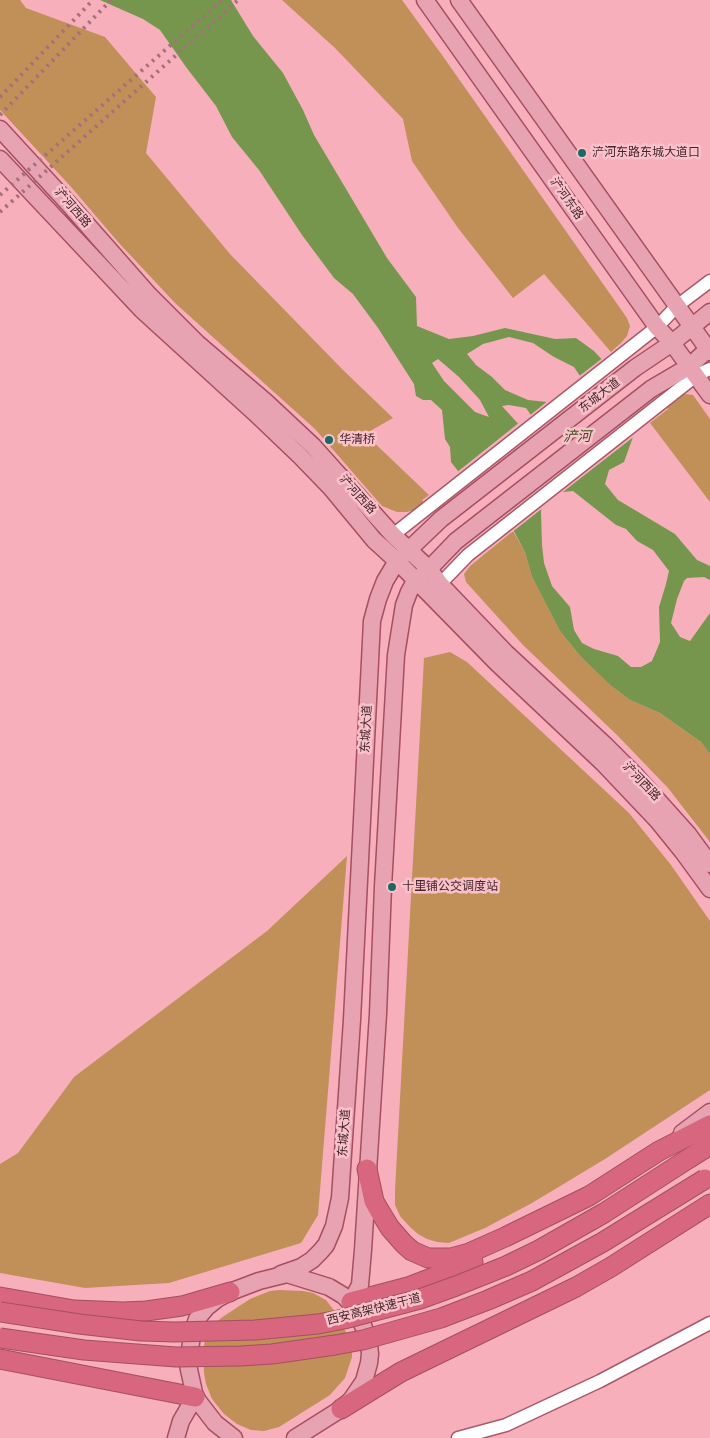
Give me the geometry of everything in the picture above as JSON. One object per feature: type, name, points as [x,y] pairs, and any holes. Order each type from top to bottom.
[{"type":"highway","points":[[350,1302],[408,1287],[479,1260],[532,1234],[660,1151],[710,1125]]},
{"type":"highway","name":"西安高架快速干道","points":[[0,1312],[88,1325],[141,1331],[174,1332],[255,1330],[318,1324],[344,1319],[420,1299],[506,1266],[596,1218],[710,1145]]},
{"type":"highway","points":[[367,1170],[374,1201],[390,1228],[412,1251],[420,1256],[435,1259],[452,1258],[469,1253],[589,1196]]},
{"type":"highway","name":"西安高架快速干道","points":[[0,1338],[92,1351],[176,1357],[264,1354],[363,1340],[441,1318],[532,1281],[603,1242],[707,1177]]},
{"type":"highway","points":[[341,1409],[401,1372],[576,1287],[708,1206]]},
{"type":"highway","points":[[0,1297],[74,1310],[123,1312],[182,1306],[230,1292]]},
{"type":"highway","points":[[0,1359],[195,1397]]},
{"type":"main road","name":"浐河东路","points":[[425,0],[657,327],[699,370],[710,395]]},
{"type":"main road","points":[[460,0],[677,306],[710,349]]},
{"type":"main road","name":"浐河西路","points":[[0,129],[149,295],[197,343],[266,402],[312,446],[392,535],[415,581],[628,789],[684,852],[710,889]]},
{"type":"main road","name":"浐河西路","points":[[0,159],[142,310],[300,456],[331,488],[374,540],[429,569],[440,584],[506,653],[636,776],[688,834],[710,864]]},
{"type":"main road","name":"东城大道","points":[[195,1397],[188,1364],[192,1334],[197,1319],[217,1299],[230,1292],[301,1267],[312,1260],[326,1245],[334,1226],[340,1198],[352,1020],[372,621],[385,581],[404,556],[441,519],[710,312]]},
{"type":"main road","name":"东城大道","points":[[350,1302],[360,1285],[378,1014],[396,655],[404,605],[415,581],[456,541],[651,389],[699,370],[710,349]]},
{"type":"main road","points":[[660,1151],[710,1112]]},
{"type":"main road","points":[[282,1274],[294,1275],[338,1291],[356,1309],[369,1344],[369,1363],[364,1381],[359,1390],[341,1409],[295,1438]]},
{"type":"main road","points":[[176,1438],[181,1422],[195,1397],[215,1423],[234,1438]]},
{"type":"street","points":[[392,535],[657,327],[677,306],[710,281]]},
{"type":"street","points":[[440,584],[468,555],[660,404],[699,370]]},
{"type":"street","points":[[458,1438],[506,1425],[600,1381],[710,1323]]},
{"type":"shaded area","points":[[0,0],[20,0],[26,8],[105,37],[156,97],[146,153],[230,254],[343,370],[393,418],[365,434],[429,495],[422,500],[425,504],[418,509],[407,512],[397,512],[382,506],[315,429],[175,303],[0,110]]},
{"type":"shaded area","points":[[282,0],[402,0],[627,318],[630,326],[627,336],[621,343],[611,352],[544,274],[513,298],[458,228],[412,161],[403,119],[335,48]]},
{"type":"shaded area","points":[[685,394],[693,395],[710,419],[710,502],[650,423],[668,409],[666,405]]},
{"type":"shaded area","points":[[513,531],[525,552],[532,577],[560,631],[581,657],[610,685],[630,700],[660,713],[701,742],[710,754],[710,842],[668,788],[618,736],[523,645],[466,582],[464,574],[470,566]]},
{"type":"shaded area","points":[[450,652],[467,662],[629,813],[671,865],[710,921],[710,1090],[605,1159],[532,1203],[485,1228],[449,1243],[427,1239],[410,1227],[400,1216],[395,1205],[395,1190],[424,658]]},
{"type":"shaded area","points":[[347,856],[318,1215],[301,1243],[169,1283],[85,1288],[0,1273],[0,1164],[18,1153],[74,1077],[267,931]]},
{"type":"shaded area","points":[[270,1291],[313,1293],[326,1300],[345,1330],[352,1349],[352,1357],[345,1378],[330,1395],[279,1427],[264,1431],[251,1430],[237,1424],[224,1414],[212,1399],[204,1373],[203,1349],[206,1337],[221,1318],[250,1299]]},
{"type":"water","name":"浐河","points":[[100,0],[231,0],[253,36],[283,73],[314,135],[387,258],[416,297],[417,326],[449,339],[473,336],[505,328],[555,339],[576,338],[594,351],[606,364],[633,437],[624,462],[609,470],[605,484],[618,500],[675,534],[697,560],[710,566],[710,580],[704,577],[687,578],[684,581],[671,623],[680,637],[690,641],[710,613],[710,754],[701,742],[660,713],[630,700],[610,685],[581,657],[560,631],[532,577],[525,552],[501,507],[481,486],[458,471],[451,462],[450,447],[445,439],[442,410],[431,400],[423,400],[416,396],[414,384],[378,328],[353,294],[334,278],[302,235],[259,170],[232,137],[216,106],[160,30],[143,19]],"holes":[[[509,337],[533,343],[574,367],[584,382],[571,392],[547,402],[528,400],[505,390],[476,365],[467,354],[483,344]],[[438,359],[459,377],[480,400],[489,417],[475,412],[444,381],[432,363]],[[509,405],[526,408],[535,421],[521,427],[502,406]],[[573,491],[616,525],[626,529],[637,541],[653,550],[669,571],[659,607],[660,642],[652,661],[641,667],[631,667],[618,656],[594,649],[582,643],[574,630],[570,607],[552,586],[544,563],[541,512],[544,494]]]},
{"type":"pier","points":[[604,357],[630,400],[637,423],[636,435],[559,495],[547,496],[544,507],[511,533],[499,509],[479,488],[456,473],[520,422],[522,424],[531,420],[529,416],[554,396],[570,390],[581,381],[578,377]]},
{"type":"railway","points":[[0,97],[93,0]]},
{"type":"railway","points":[[0,115],[111,0]]},
{"type":"railway","points":[[0,195],[222,0]]},
{"type":"railway","points":[[0,212],[238,0]]},
{"type":"place","name":"浐河东路东城大道口","points":[[582,153]]},
{"type":"place","name":"华清桥","points":[[329,440]]},
{"type":"place","name":"十里铺公交调度站","points":[[392,887]]}]
